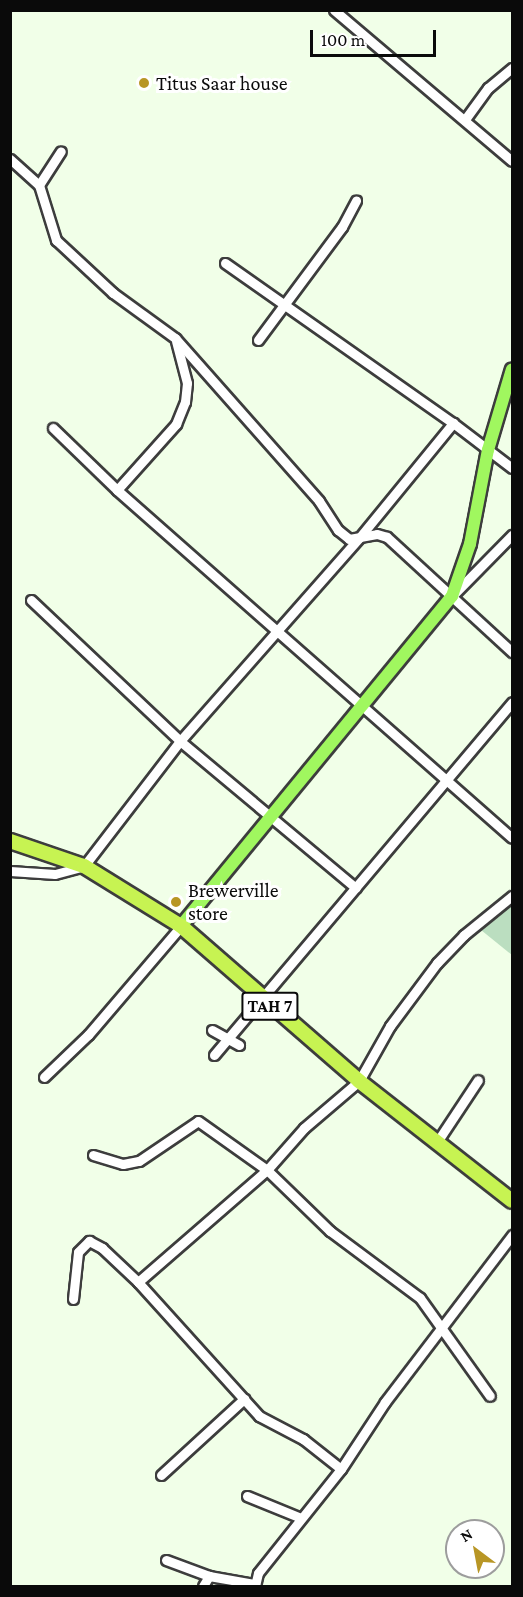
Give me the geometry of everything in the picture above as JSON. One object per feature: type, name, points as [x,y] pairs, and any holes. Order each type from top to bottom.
[{"type":"highway","name":"TAH 7","points":[[10,841],[84,866],[181,926],[359,1081],[513,1201]]},
{"type":"main road","points":[[181,926],[452,596],[470,544],[488,450],[513,369]]},
{"type":"street","points":[[334,10],[466,118],[513,161]]},
{"type":"street","points":[[466,118],[488,88],[513,68]]},
{"type":"street","points":[[39,185],[61,151]]},
{"type":"street","points":[[10,159],[39,185],[56,240],[113,293],[176,338],[319,501],[338,530],[349,539],[377,534],[387,537],[513,652]]},
{"type":"street","points":[[258,340],[342,227],[356,201]]},
{"type":"street","points":[[225,263],[453,423],[513,468]]},
{"type":"street","points":[[117,489],[176,424],[185,402],[187,383],[176,338]]},
{"type":"street","points":[[10,871],[55,874],[84,866],[180,741],[359,538],[453,423]]},
{"type":"street","points":[[53,428],[117,489],[513,838]]},
{"type":"street","points":[[452,596],[513,535]]},
{"type":"street","points":[[31,600],[180,741],[356,888]]},
{"type":"street","points":[[214,1054],[264,1000],[445,778],[513,702]]},
{"type":"street","points":[[138,1282],[267,1170],[304,1128],[359,1081],[390,1026],[437,963],[464,935],[513,896]]},
{"type":"street","points":[[44,1077],[88,1035],[181,926]]},
{"type":"street","points":[[212,1030],[226,1040],[239,1045]]},
{"type":"street","points":[[437,1142],[478,1080]]},
{"type":"street","points":[[93,1155],[123,1164],[139,1161],[198,1121],[267,1170],[330,1231],[420,1298],[490,1396]]},
{"type":"street","points":[[166,1560],[209,1576],[255,1585],[258,1573],[341,1469],[441,1326],[513,1235]]},
{"type":"street","points":[[73,1299],[78,1252],[89,1241],[102,1248],[138,1282],[259,1416],[303,1439],[341,1469]]},
{"type":"street","points":[[161,1474],[244,1399]]},
{"type":"street","points":[[247,1496],[301,1518]]},
{"type":"street","points":[[203,1587],[209,1576]]},
{"type":"green space","points":[[512,902],[512,955],[481,930]]},
{"type":"place","name":"Titus Saar house","points":[[144,83]]},
{"type":"place","name":"Brewerville store","points":[[176,902]]}]
